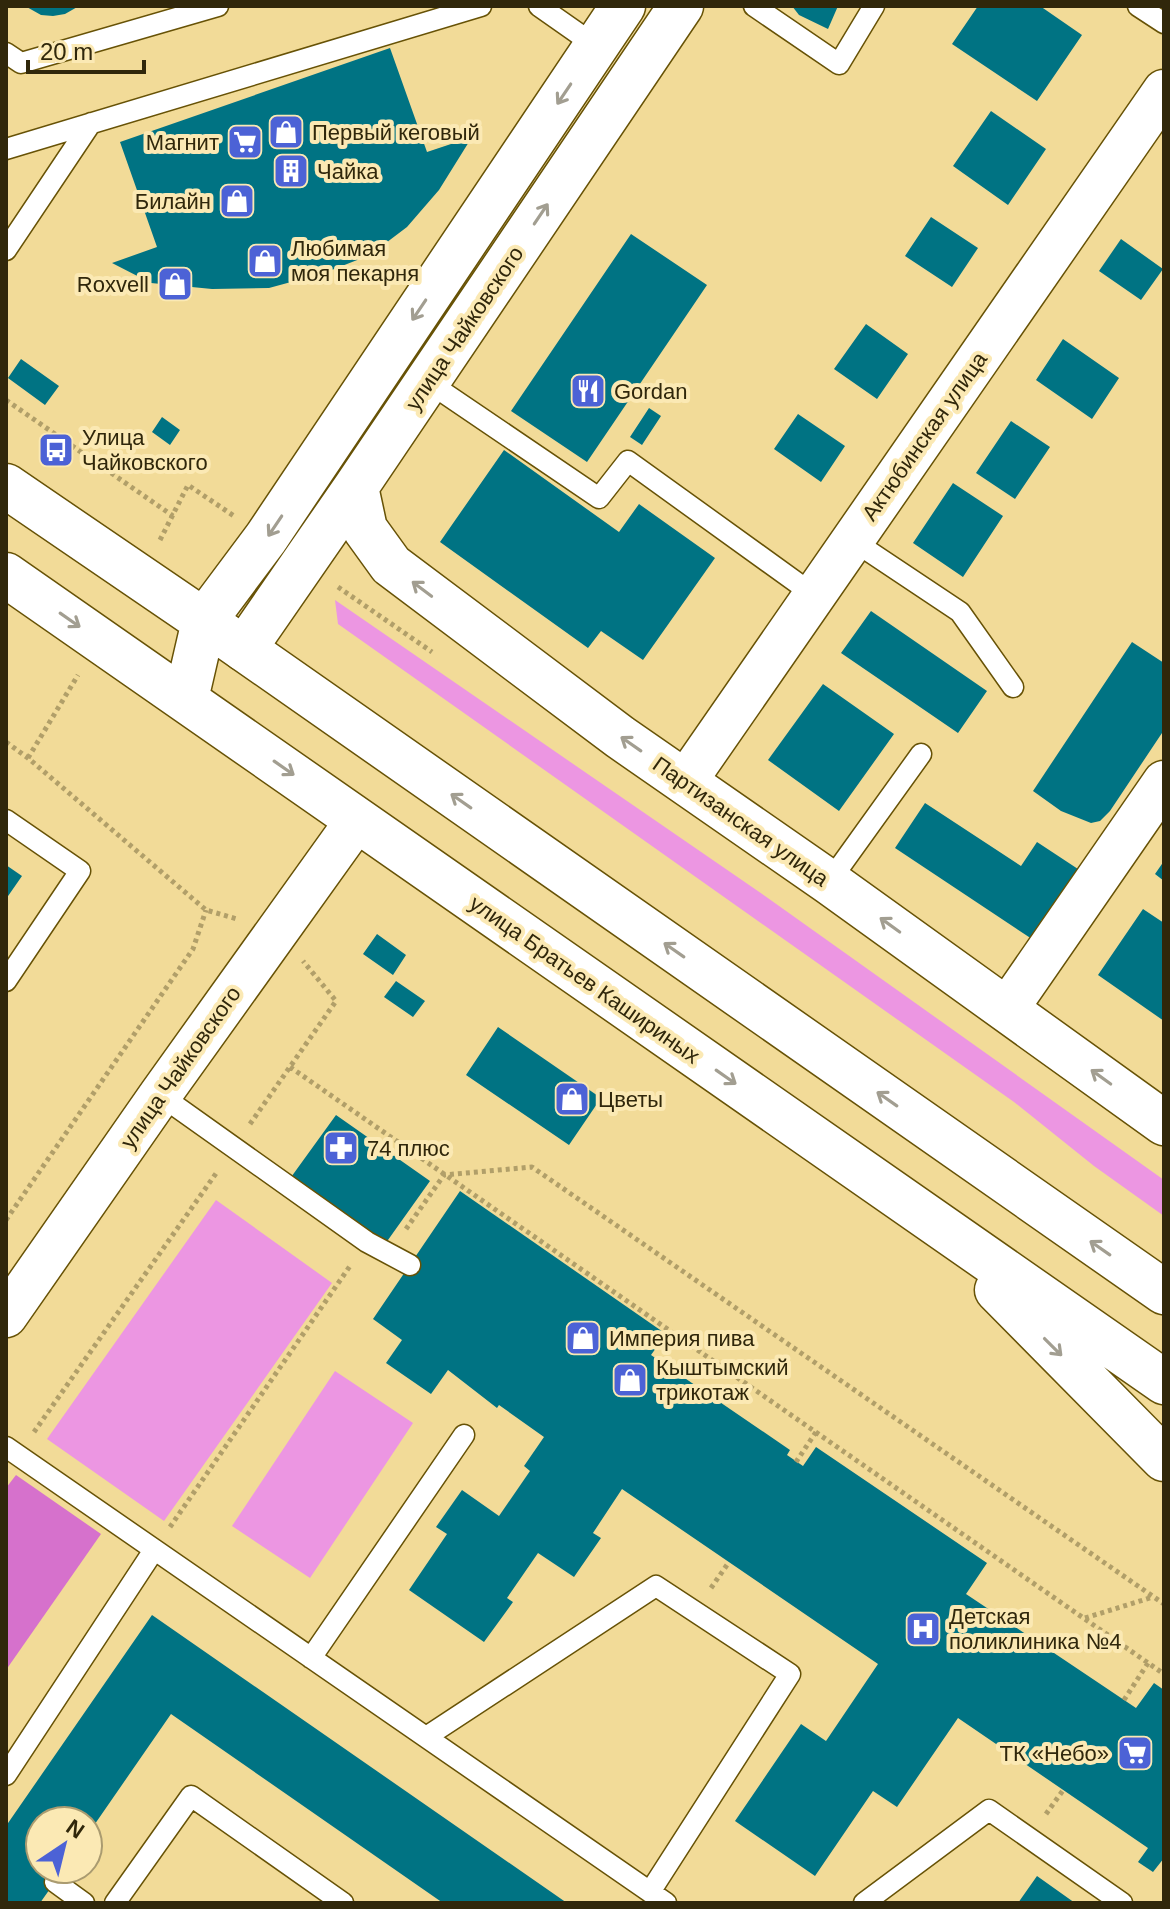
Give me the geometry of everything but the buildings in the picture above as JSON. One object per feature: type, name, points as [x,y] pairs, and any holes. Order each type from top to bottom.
[{"type":"main road","points":[[186,699],[204,621],[266,538],[623,6]]},
{"type":"main road","name":"улица Чайковского","points":[[186,699],[244,649],[681,6]]},
{"type":"main road","points":[[6,486],[1164,1292]]},
{"type":"main road","name":"Партизанская улица","points":[[356,487],[365,529],[391,565],[620,737],[829,882],[1164,1123]]},
{"type":"main road","name":"улица Братьев Кашириных","points":[[6,575],[1164,1382]]},
{"type":"main road","points":[[919,1212],[1164,1459]]},
{"type":"street","name":"Актюбинская улица","points":[[685,782],[1164,91]]},
{"type":"street","points":[[1007,1009],[1164,782]]},
{"type":"street","name":"улица Чайковского","points":[[6,1316],[357,820]]},
{"type":"lane","points":[[11,61],[218,6]]},
{"type":"lane","points":[[6,149],[481,6]]},
{"type":"lane","points":[[539,6],[596,46]]},
{"type":"lane","points":[[754,6],[839,64],[874,6]]},
{"type":"lane","points":[[1138,6],[1164,23]]},
{"type":"lane","points":[[6,250],[91,123]]},
{"type":"lane","points":[[428,382],[599,498],[628,461],[814,595]]},
{"type":"lane","points":[[852,540],[960,612],[1013,687]]},
{"type":"lane","points":[[829,882],[921,754]]},
{"type":"lane","points":[[6,820],[80,871],[6,981]]},
{"type":"lane","points":[[160,1095],[367,1242],[410,1265]]},
{"type":"lane","points":[[311,1658],[464,1435]]},
{"type":"lane","points":[[6,1447],[154,1550],[658,1897],[790,1674],[656,1586],[426,1737]]},
{"type":"lane","points":[[6,1775],[154,1550]]},
{"type":"lane","points":[[115,1903],[191,1796],[343,1903]]},
{"type":"lane","points":[[864,1903],[989,1810],[1122,1903]]},
{"type":"lane","points":[[59,1885],[84,1903]]},
{"type":"path","points":[[6,400],[173,516]]},
{"type":"path","points":[[28,758],[75,681]]},
{"type":"path","points":[[6,1220],[193,949],[206,910]]},
{"type":"path","points":[[290,1067],[1164,1674]]},
{"type":"path","points":[[444,1175],[532,1167],[1164,1604]]},
{"type":"path","points":[[389,1255],[444,1175]]},
{"type":"path","points":[[154,1550],[367,1242]]},
{"type":"path","points":[[796,1462],[816,1432]]},
{"type":"path","points":[[1084,1618],[1153,1597]]},
{"type":"path","points":[[1124,1700],[1148,1663]]},
{"type":"shaded area","points":[[335,600],[765,896],[1164,1180],[1164,1216],[1094,1166],[1014,1102],[338,624]]},
{"type":"shaded area","points":[[216,1200],[332,1283],[164,1521],[47,1439]]},
{"type":"shaded area","points":[[335,1371],[413,1423],[310,1578],[232,1526]]},
{"type":"shaded area","points":[[16,1475],[101,1534],[6,1670],[6,1488]]},
{"type":"place","name":"Первый кеговый","points":[[286,132]]},
{"type":"place","name":"Магнит","points":[[245,142]]},
{"type":"place","name":"Чайка","points":[[291,171]]},
{"type":"place","name":"Билайн","points":[[237,201]]},
{"type":"place","name":"Любимая моя пекарня","points":[[265,261]]},
{"type":"place","name":"Roxvell","points":[[175,284]]},
{"type":"place","name":"Gordan","points":[[588,391]]},
{"type":"place","name":"Улица Чайковского","points":[[56,450]]},
{"type":"place","name":"Цветы","points":[[572,1099]]},
{"type":"place","name":"74 плюс","points":[[341,1148]]},
{"type":"place","name":"Империя пива","points":[[583,1338]]},
{"type":"place","name":"Кыштымский трикотаж","points":[[630,1380]]},
{"type":"place","name":"Детская поликлиника №4","points":[[923,1629]]},
{"type":"place","name":"ТК «Небо»","points":[[1135,1753]]}]
